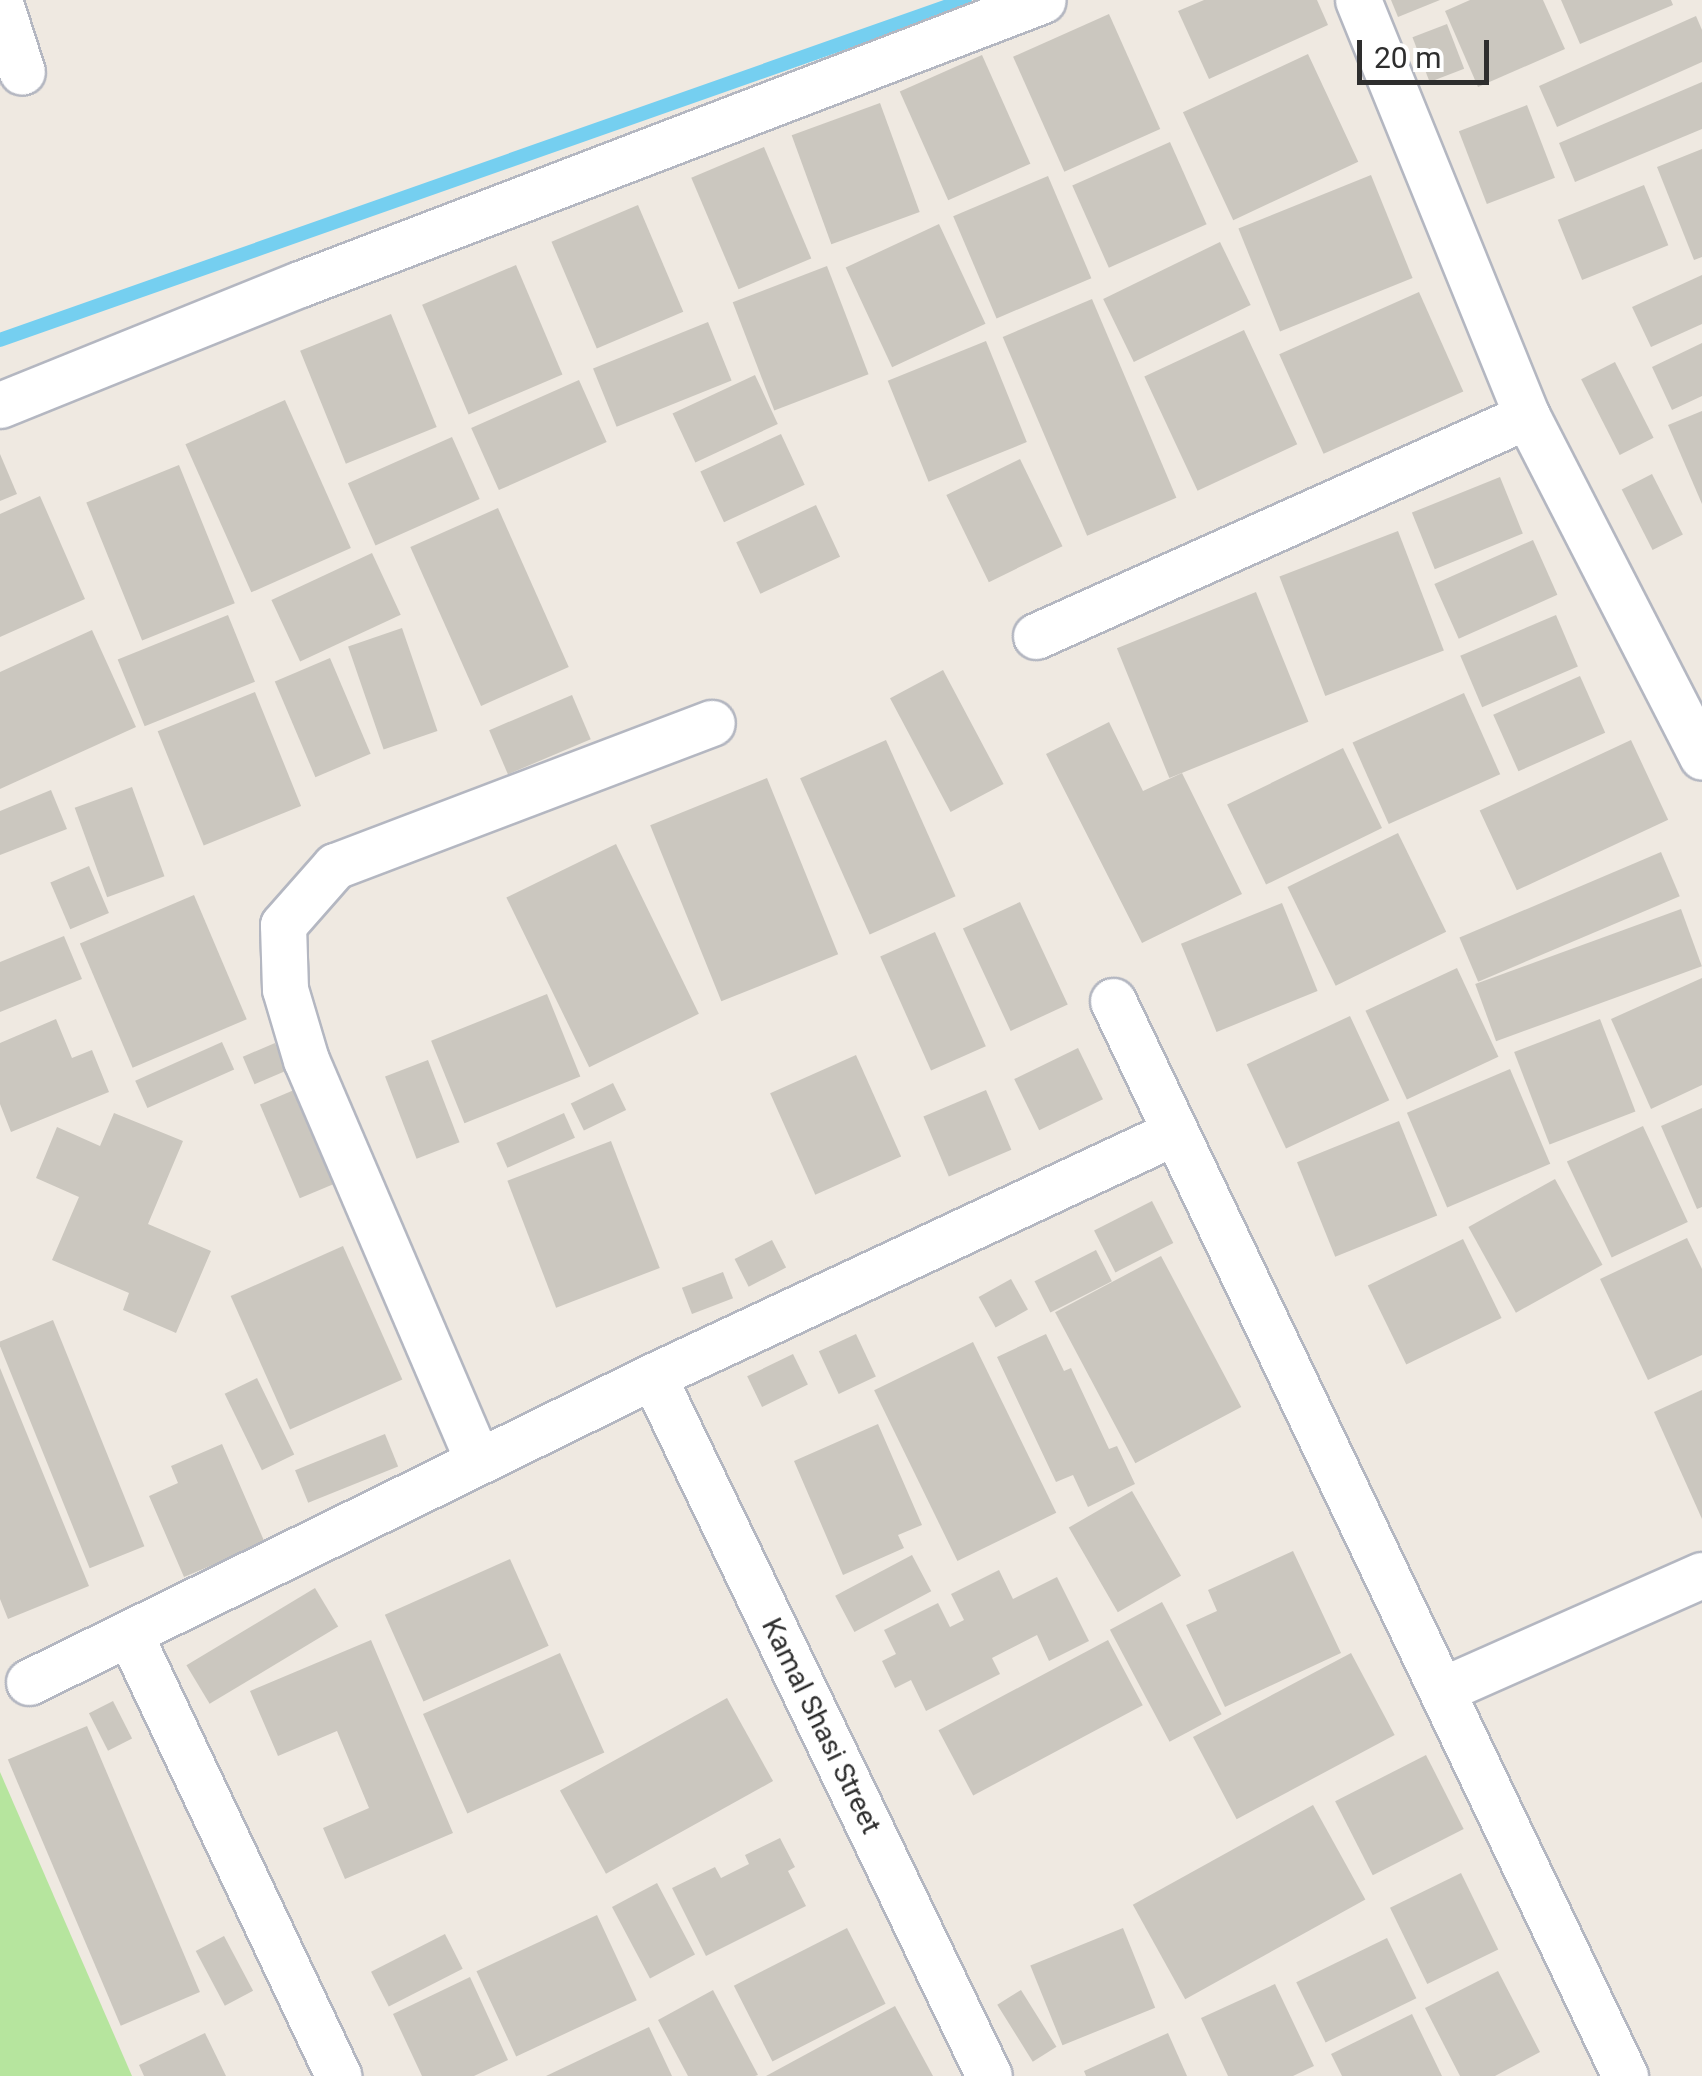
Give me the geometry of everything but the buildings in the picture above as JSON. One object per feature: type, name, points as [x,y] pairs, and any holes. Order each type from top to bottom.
[{"type":"street","points":[[0,405],[318,276],[1043,0]]},
{"type":"street","points":[[1358,0],[1527,416],[1702,756]]},
{"type":"street","points":[[0,3],[22,72]]},
{"type":"street","points":[[1036,636],[1527,416]]},
{"type":"street","points":[[478,1461],[306,1060],[285,989],[283,925],[335,866],[712,723]]},
{"type":"street","points":[[1113,1000],[1625,2076]]},
{"type":"street","points":[[29,1682],[652,1376],[1174,1132]]},
{"type":"street","name":"Kamal Shasi Street","points":[[652,1376],[988,2076]]},
{"type":"street","points":[[1442,1690],[1702,1574]]},
{"type":"street","points":[[130,1635],[338,2076]]},
{"type":"green space","points":[[0,1772],[132,2076],[0,2076]]},
{"type":"waterway","points":[[0,340],[965,0]]}]
